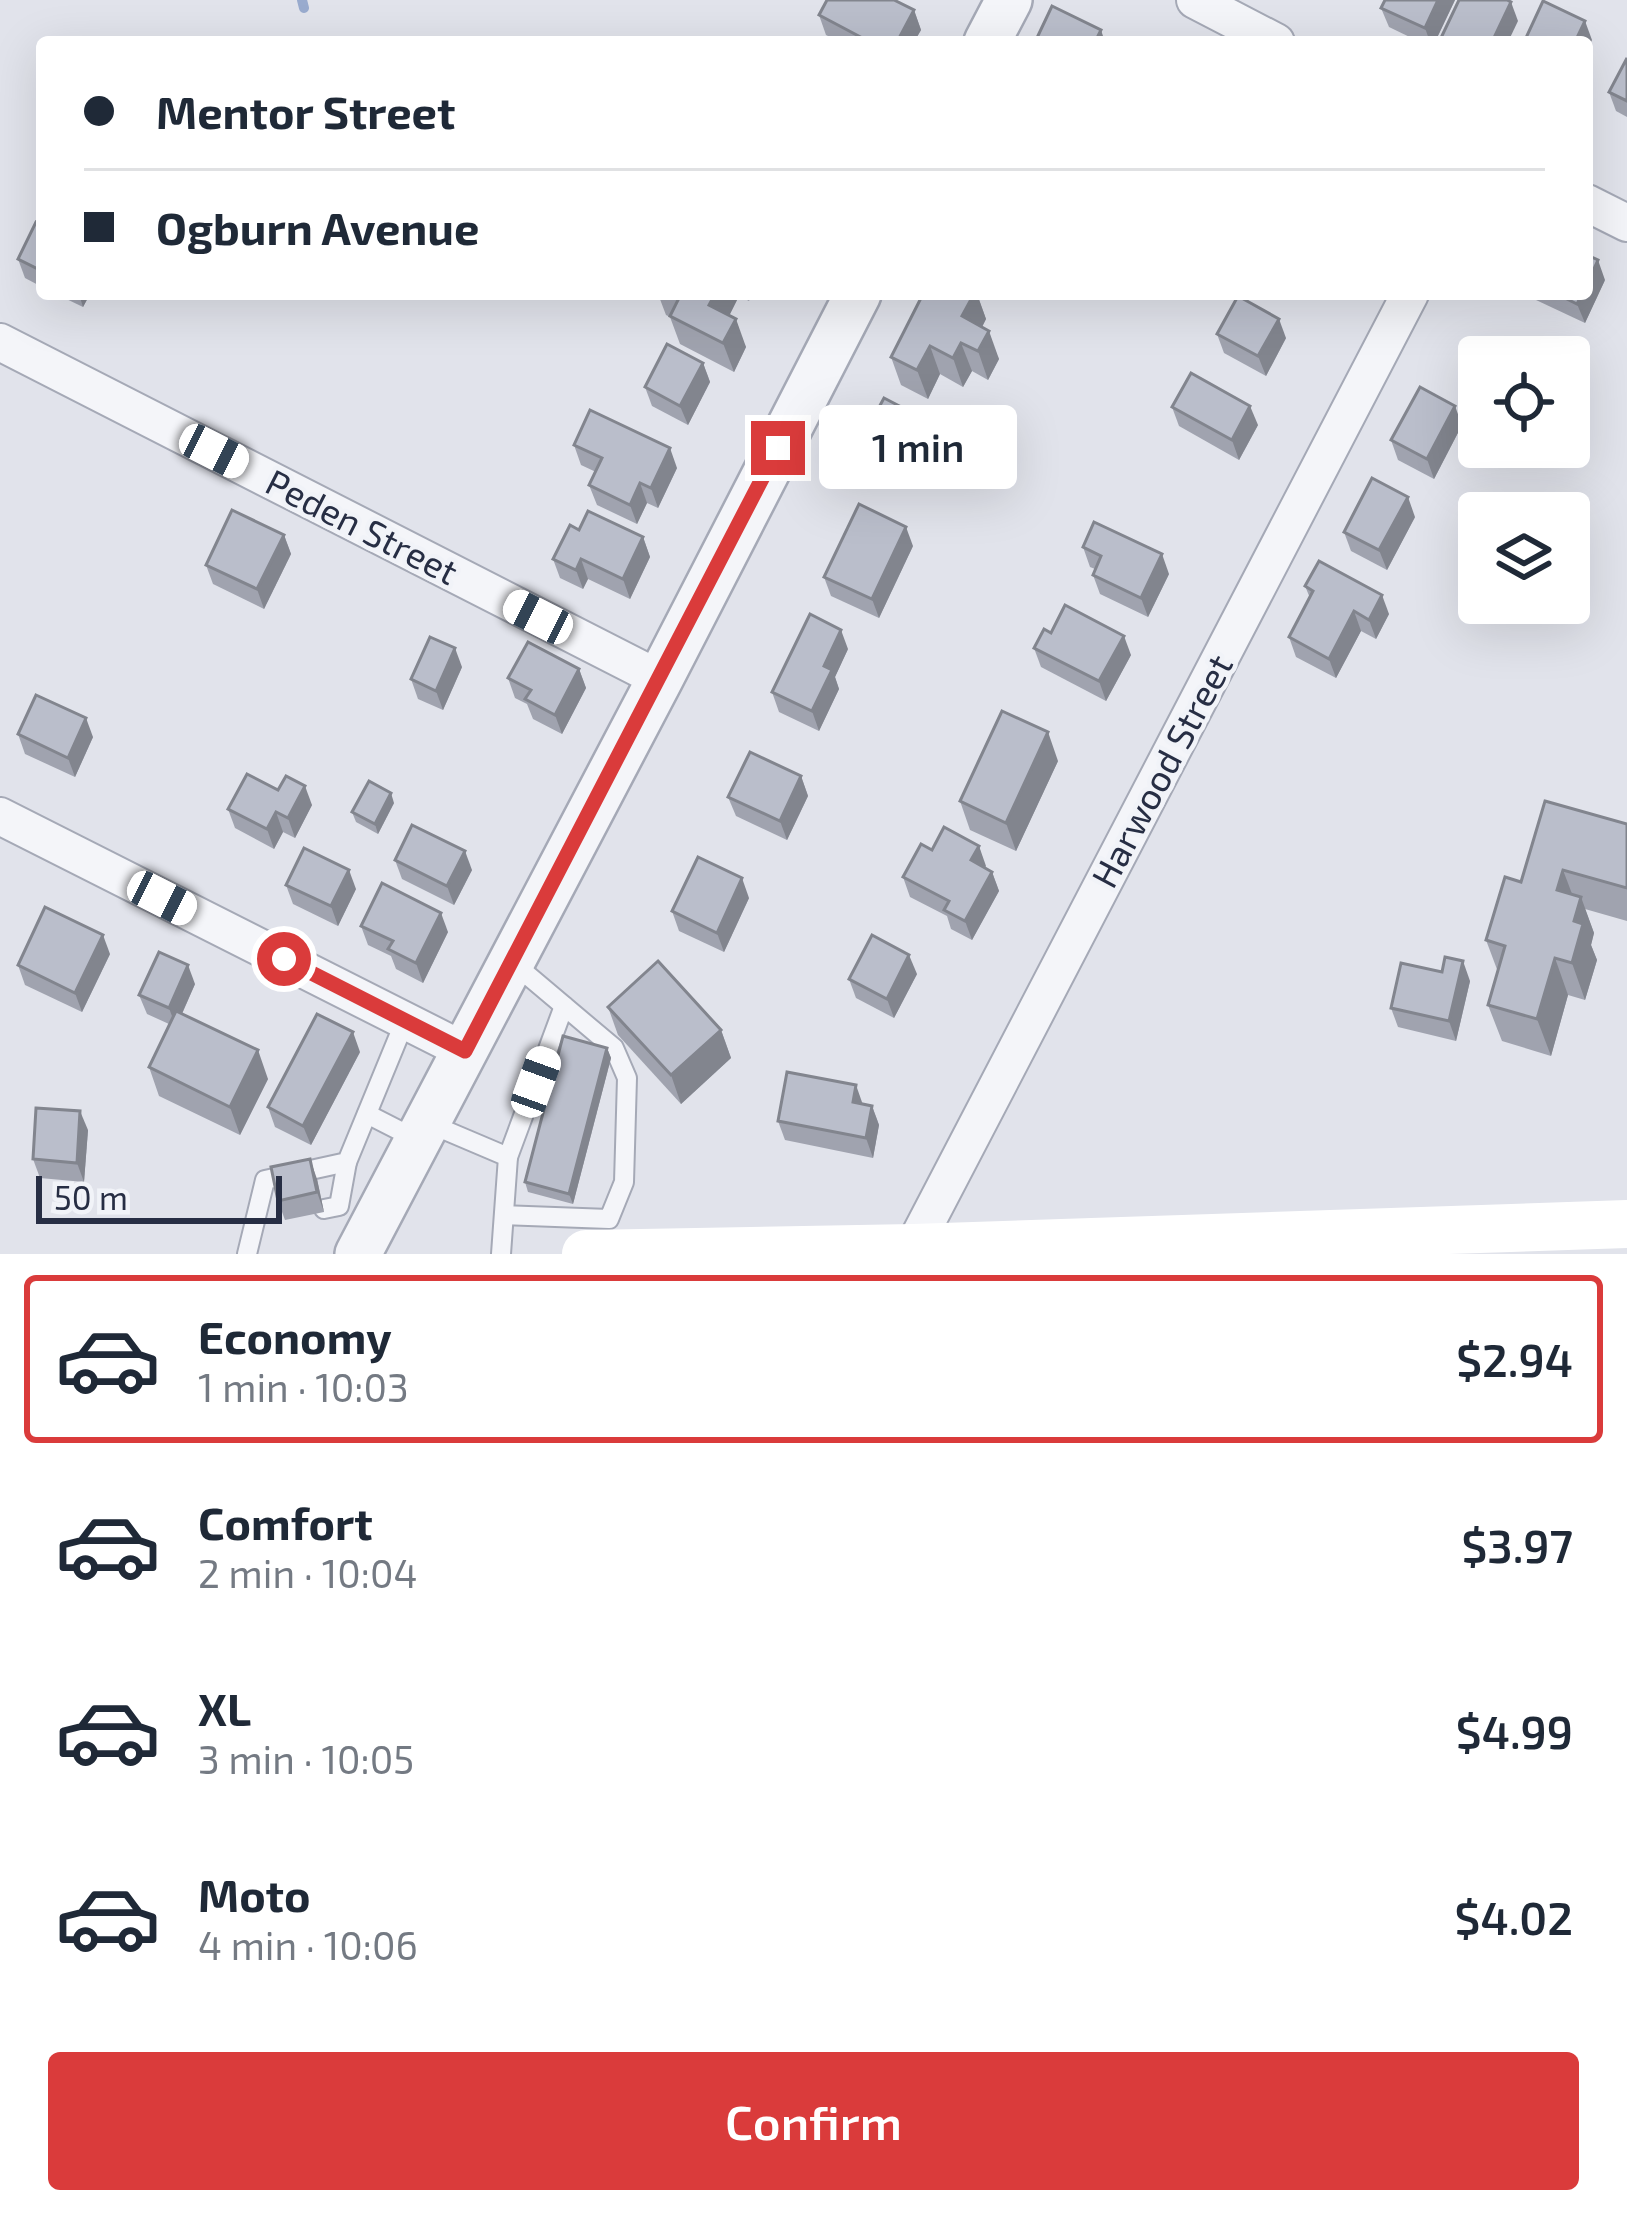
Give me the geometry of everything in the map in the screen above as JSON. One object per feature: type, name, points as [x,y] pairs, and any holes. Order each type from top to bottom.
[{"type":"main road","points":[[601,1242],[913,1248],[1407,1243],[1627,1224]]},
{"type":"street","points":[[990,36],[1009,0]]},
{"type":"street","points":[[1195,0],[1264,36]]},
{"type":"street","points":[[1593,206],[1627,223]]},
{"type":"street","points":[[358,1254],[855,300]]},
{"type":"street","name":"Harwood Street","points":[[913,1248],[1408,300]]},
{"type":"street","name":"Peden Street","points":[[0,341],[660,679]]},
{"type":"street","points":[[0,816],[465,1051]]},
{"type":"lane","points":[[504,1215],[601,1242],[624,1182],[627,1078],[614,1048],[512,962]]},
{"type":"lane","points":[[501,1254],[508,1157],[564,1006]]},
{"type":"lane","points":[[324,1209],[339,1206],[347,1162],[405,1021]]},
{"type":"lane","points":[[367,1114],[508,1157]]},
{"type":"lane","points":[[247,1254],[262,1224],[265,1180],[347,1162]]},
{"type":"building","points":[[827,0],[894,0],[914,10],[900,36],[859,36],[819,15]]},
{"type":"building","points":[[1385,0],[1438,0],[1425,28],[1381,8]]},
{"type":"building","points":[[1459,0],[1511,2],[1495,36],[1442,36]]},
{"type":"building","points":[[1543,1],[1585,21],[1578,36],[1527,36]]},
{"type":"building","points":[[1052,6],[1101,30],[1098,36],[1038,36]]},
{"type":"building","points":[[1627,58],[1627,101],[1609,92]]},
{"type":"building","points":[[36,222],[36,268],[18,259]]},
{"type":"building","points":[[678,300],[712,300],[709,305],[736,319],[723,343],[670,316]]},
{"type":"building","points":[[920,300],[971,300],[962,316],[989,331],[978,351],[961,343],[953,358],[930,346],[917,370],[891,357]]},
{"type":"building","points":[[1236,300],[1245,300],[1279,319],[1258,356],[1217,334]]},
{"type":"building","points":[[667,344],[703,363],[680,406],[645,387]]},
{"type":"building","points":[[1191,373],[1250,406],[1232,440],[1172,407]]},
{"type":"building","points":[[1420,387],[1455,406],[1427,459],[1391,440]]},
{"type":"building","points":[[884,398],[928,421],[908,459],[864,435]]},
{"type":"building","points":[[590,410],[670,448],[651,488],[640,483],[630,505],[589,485],[602,458],[574,445]]},
{"type":"building","points":[[1372,478],[1408,497],[1379,550],[1344,532]]},
{"type":"building","points":[[859,504],[906,527],[872,599],[824,577]]},
{"type":"building","points":[[232,510],[284,535],[257,589],[206,565]]},
{"type":"building","points":[[588,511],[643,537],[623,579],[581,559],[576,570],[553,559],[570,525],[579,530]]},
{"type":"building","points":[[1094,522],[1162,554],[1141,598],[1093,575],[1101,556],[1083,547]]},
{"type":"building","points":[[1319,561],[1382,595],[1369,620],[1354,611],[1329,659],[1289,637],[1313,591],[1305,586]]},
{"type":"building","points":[[1065,605],[1124,636],[1099,681],[1034,648],[1044,629],[1051,633]]},
{"type":"building","points":[[810,614],[841,630],[824,666],[832,670],[812,711],[772,692]]},
{"type":"building","points":[[430,637],[455,648],[436,691],[411,679]]},
{"type":"building","points":[[528,642],[579,669],[555,715],[525,699],[531,690],[508,678]]},
{"type":"building","points":[[36,695],[86,718],[68,758],[18,734]]},
{"type":"building","points":[[1002,711],[1048,732],[1006,823],[960,801]]},
{"type":"building","points":[[750,752],[801,776],[780,821],[728,797]]},
{"type":"building","points":[[247,774],[278,790],[286,776],[305,786],[288,818],[276,812],[267,829],[228,809]]},
{"type":"building","points":[[369,781],[391,793],[375,824],[352,812]]},
{"type":"building","points":[[1545,801],[1627,824],[1627,888],[1563,870],[1557,890],[1581,897],[1574,921],[1583,924],[1572,963],[1555,958],[1537,1019],[1488,1005],[1505,946],[1486,940],[1505,877],[1521,882]]},
{"type":"building","points":[[412,825],[465,851],[447,886],[395,860]]},
{"type":"building","points":[[944,827],[979,846],[971,860],[992,872],[965,921],[944,910],[949,901],[903,877],[921,844],[932,850]]},
{"type":"building","points":[[304,848],[349,870],[331,906],[286,885]]},
{"type":"building","points":[[698,857],[742,878],[717,933],[672,911]]},
{"type":"building","points":[[382,883],[441,913],[416,963],[388,949],[393,941],[361,926]]},
{"type":"building","points":[[45,907],[103,935],[75,993],[18,965]]},
{"type":"building","points":[[872,935],[909,955],[887,999],[849,979]]},
{"type":"building","points":[[159,952],[188,965],[169,1008],[139,995]]},
{"type":"building","points":[[1445,957],[1463,961],[1449,1021],[1391,1008],[1401,963],[1442,972]]},
{"type":"building","points":[[658,961],[721,1030],[671,1075],[608,1007]]},
{"type":"building","points":[[176,1011],[258,1050],[230,1107],[149,1067]]},
{"type":"building","points":[[317,1014],[353,1032],[303,1126],[268,1107]]},
{"type":"building","points":[[563,1036],[607,1048],[569,1194],[525,1182]]},
{"type":"building","points":[[787,1072],[856,1085],[853,1102],[872,1106],[866,1138],[778,1121]]},
{"type":"building","points":[[36,1108],[80,1111],[77,1163],[33,1159]]},
{"type":"building","points":[[310,1159],[317,1192],[278,1201],[271,1167]]},
{"type":"waterway","points":[[302,0],[304,8]]},
{"type":"route","points":[[284,959],[465,1051],[778,448]]}]
